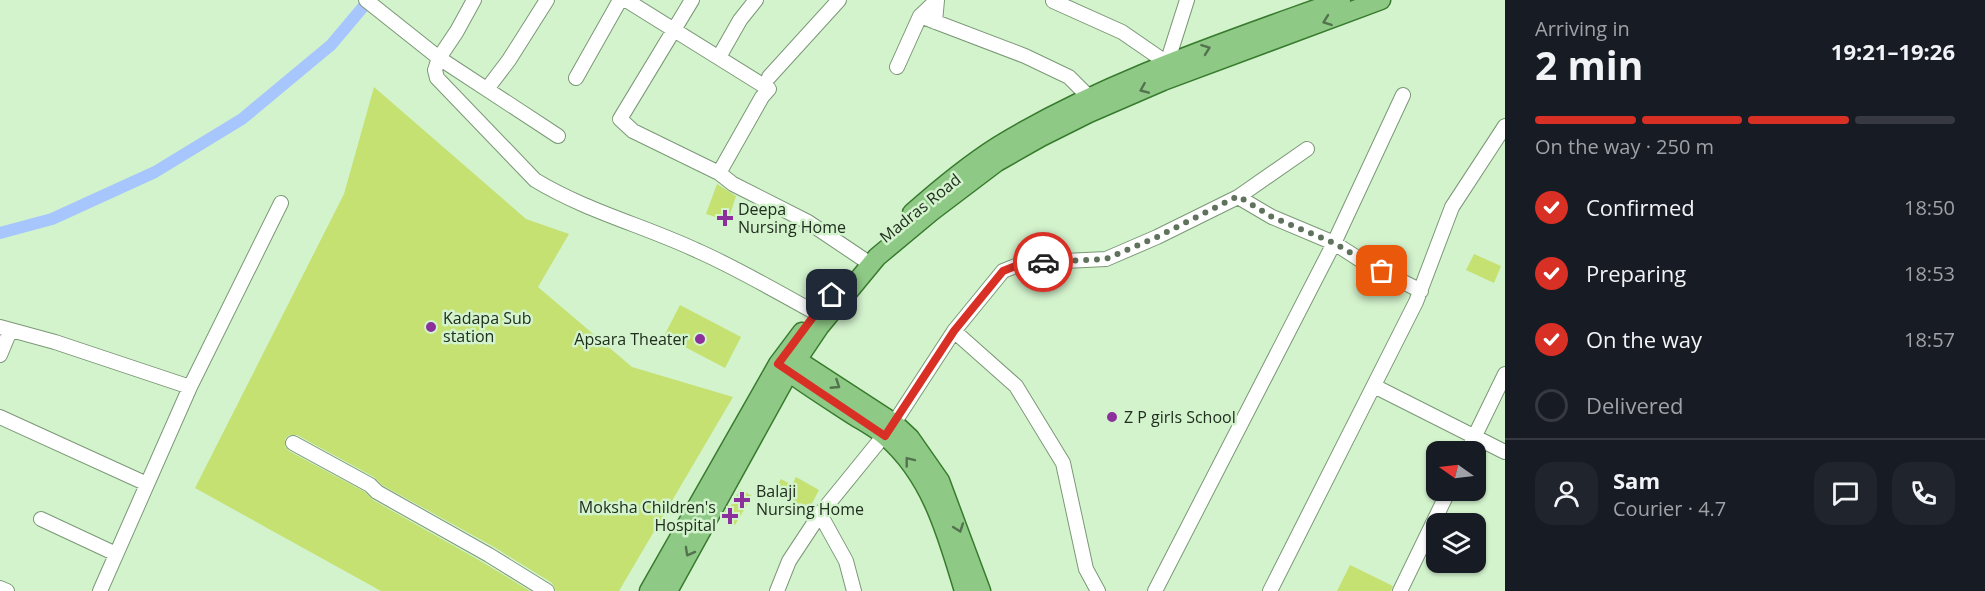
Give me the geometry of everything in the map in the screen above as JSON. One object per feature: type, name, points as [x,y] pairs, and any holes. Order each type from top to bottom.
[{"type":"main road","name":"Madras Road","points":[[649,591],[816,313],[875,245],[929,198],[997,147],[1042,121],[1090,106],[1167,63],[1341,0]]},
{"type":"main road","points":[[668,591],[788,362],[877,257],[931,212],[998,162],[1090,106],[1382,0]]},
{"type":"main road","points":[[788,362],[890,429],[924,456],[940,481],[981,591]]},
{"type":"main road","points":[[890,429],[904,454],[922,478],[946,534],[964,591]]},
{"type":"street","points":[[474,0],[439,58],[435,70],[437,78],[535,180],[582,204],[699,251],[816,313]]},
{"type":"street","points":[[487,89],[509,60],[547,0]]},
{"type":"street","points":[[576,78],[620,0]]},
{"type":"street","points":[[626,0],[769,89],[762,97],[719,173]]},
{"type":"street","points":[[692,0],[620,119],[633,131],[719,173],[733,184],[808,222],[863,259]]},
{"type":"street","points":[[719,57],[740,20],[756,0]]},
{"type":"street","points":[[769,77],[839,0]]},
{"type":"street","points":[[897,67],[920,16],[937,0]]},
{"type":"street","points":[[935,22],[937,0]]},
{"type":"street","points":[[1050,0],[1122,32],[1167,63],[1187,0]]},
{"type":"street","points":[[369,3],[439,58],[558,136]]},
{"type":"street","points":[[920,16],[1025,56],[1069,77],[1090,106]]},
{"type":"street","points":[[1155,591],[1334,243],[1403,95]]},
{"type":"street","points":[[1270,591],[1420,291],[1452,207],[1505,126]]},
{"type":"street","points":[[777,591],[789,561],[820,514],[890,429],[954,331],[1003,271],[1023,263],[1106,259],[1157,237],[1238,196],[1307,149]]},
{"type":"street","points":[[1238,196],[1272,217],[1334,243],[1362,261],[1420,291]]},
{"type":"street","points":[[100,591],[190,387],[281,203]]},
{"type":"street","points":[[0,355],[5,329],[55,342],[190,387]]},
{"type":"street","points":[[954,331],[1016,386],[1063,463],[1086,569],[1098,591]]},
{"type":"street","points":[[1472,441],[1505,374]]},
{"type":"street","points":[[1374,386],[1505,452]]},
{"type":"street","points":[[0,417],[147,484]]},
{"type":"street","points":[[294,443],[370,485],[377,492],[489,555],[547,591]]},
{"type":"street","points":[[1404,590],[1444,501]]},
{"type":"street","points":[[820,514],[846,561],[854,591]]},
{"type":"street","points":[[41,519],[116,554]]},
{"type":"street","points":[[0,588],[7,591]]},
{"type":"building","name":"Kadapa Sub station","points":[[374,87],[526,219],[569,234],[538,287],[632,367],[733,397],[619,591],[556,591],[552,583],[494,547],[297,435],[289,435],[285,439],[285,447],[289,451],[365,492],[373,500],[530,591],[381,591],[195,488],[344,194]]},
{"type":"building","points":[[717,184],[736,196],[728,221],[706,214]]},
{"type":"building","points":[[1474,254],[1501,266],[1494,283],[1466,270]]},
{"type":"building","points":[[680,305],[741,337],[725,368],[664,336]]},
{"type":"building","points":[[796,477],[819,490],[808,511],[773,492],[781,479],[792,485]]},
{"type":"building","points":[[740,489],[752,496],[735,525],[722,517]]},
{"type":"building","points":[[1350,565],[1393,586],[1391,591],[1337,591]]},
{"type":"waterway","points":[[0,233],[52,219],[155,172],[242,119],[331,45],[369,0]]},
{"type":"way so far","points":[[1043,262],[1106,259],[1157,237],[1238,196],[1272,217],[1334,243],[1382,271]]},
{"type":"place","name":"Deepa Nursing Home","points":[[725,218]]},
{"type":"place","name":"Kadapa Sub station","points":[[431,327]]},
{"type":"place","name":"Apsara Theater","points":[[700,339]]},
{"type":"place","name":"Z P girls School","points":[[1112,417]]},
{"type":"place","name":"Balaji Nursing Home","points":[[742,500]]},
{"type":"place","name":"Moksha Children's Hospital","points":[[730,516]]},
{"type":"route","points":[[832,295],[778,364],[885,436],[954,331],[1003,271],[1023,263],[1043,262]]}]
